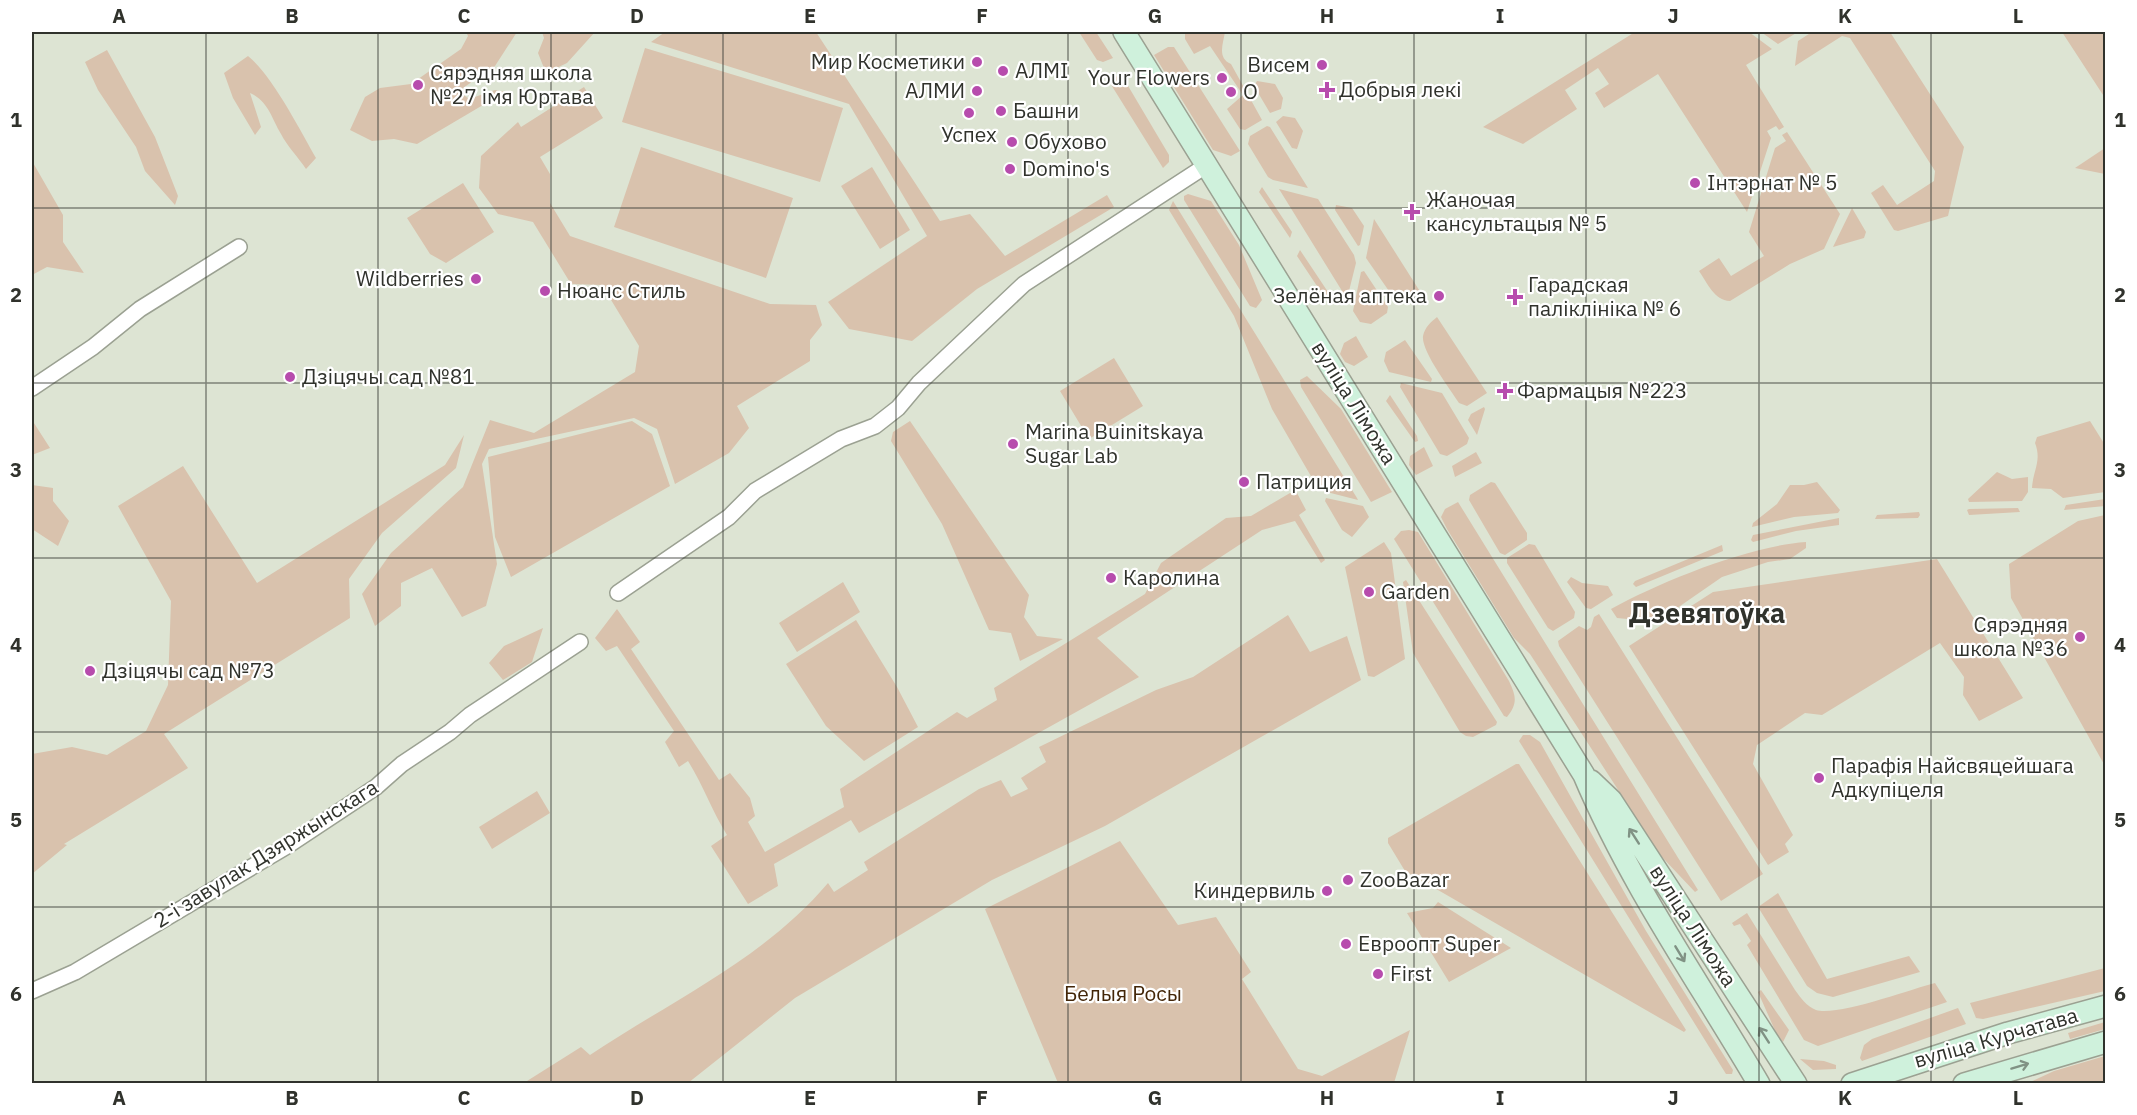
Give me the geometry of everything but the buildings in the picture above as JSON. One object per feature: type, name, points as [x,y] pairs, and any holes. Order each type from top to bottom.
[{"type":"street","name":"вуліца Ліможа","points":[[1124,32],[1584,775],[1598,807],[1649,904],[1759,1083]]},
{"type":"street","points":[[618,593],[729,517],[755,490],[841,439],[874,426],[898,408],[919,383],[1024,284],[1207,165]]},
{"type":"street","points":[[32,388],[93,347],[140,309],[239,247]]},
{"type":"street","name":"2-і завулак Дзяржынскага","points":[[32,991],[75,972],[287,846],[376,787],[402,764],[450,732],[470,715],[580,642]]},
{"type":"street","name":"вуліца Ліможа","points":[[1584,775],[1611,800],[1796,1083]]},
{"type":"street","name":"вуліца Курчатава","points":[[1852,1083],[1987,1039],[2106,1006]]},
{"type":"street","name":"вуліца Курчатава","points":[[1964,1083],[2106,1042]]},
{"type":"green space","points":[[466,32],[517,32],[495,66],[463,88],[461,93],[469,99],[495,90],[505,92],[417,144],[394,139],[372,141],[350,130],[365,97],[380,88],[411,84],[461,49],[468,36]]},
{"type":"green space","points":[[542,32],[595,32],[567,63],[546,73],[538,53],[544,38]]},
{"type":"green space","points":[[665,32],[816,32],[940,221],[970,214],[1005,256],[1107,195],[1114,207],[977,289],[912,341],[849,329],[828,302],[927,236],[849,104],[651,42]]},
{"type":"green space","points":[[1079,32],[1096,32],[1113,58],[1103,62],[1097,60]]},
{"type":"green space","points":[[1185,32],[1225,32],[1222,54],[1231,64],[1262,120],[1245,130],[1240,129],[1227,109],[1243,95],[1210,46],[1194,54],[1185,39]]},
{"type":"green space","points":[[1635,32],[1749,32],[1772,49],[1746,65],[1784,127],[1779,130],[1776,126],[1767,131],[1771,138],[1747,212],[1658,74],[1604,108],[1595,93],[1609,84],[1598,68],[1565,90],[1577,109],[1523,144],[1483,127]]},
{"type":"green space","points":[[1761,32],[1798,32],[1778,44]]},
{"type":"green space","points":[[1812,32],[1890,32],[1964,147],[1948,216],[1898,231],[1894,230],[1871,193],[1883,185],[1897,205],[1934,181],[1935,171],[1850,38],[1842,36],[1795,66],[1798,41]]},
{"type":"green space","points":[[2062,32],[2105,32],[2105,98]]},
{"type":"green space","points":[[1168,47],[1174,47],[1240,151],[1231,156],[1213,150],[1154,55]]},
{"type":"green space","points":[[645,48],[843,108],[820,182],[622,122]]},
{"type":"green space","points":[[107,50],[155,137],[178,196],[175,205],[145,171],[136,147],[98,90],[85,62]]},
{"type":"green space","points":[[248,56],[276,89],[316,158],[306,169],[286,143],[269,110],[261,100],[250,93],[261,127],[255,135],[233,98],[224,73]]},
{"type":"green space","points":[[1121,74],[1169,155],[1169,162],[1163,168],[1110,83],[1112,79]]},
{"type":"green space","points":[[1257,81],[1275,84],[1283,98],[1281,109],[1270,113],[1254,86]]},
{"type":"green space","points":[[584,87],[603,118],[540,157],[550,174],[550,203],[570,236],[770,304],[816,305],[822,325],[810,340],[810,361],[737,406],[749,428],[729,453],[675,484],[657,429],[634,418],[489,449],[482,464],[497,564],[486,606],[462,617],[432,568],[401,583],[401,606],[375,626],[362,594],[391,553],[463,487],[490,420],[534,433],[635,372],[639,346],[602,285],[571,284],[533,222],[498,214],[479,188],[481,156],[518,122],[521,127]]},
{"type":"green space","points":[[1283,116],[1295,118],[1303,131],[1297,149],[1292,148],[1276,122]]},
{"type":"green space","points":[[1267,126],[1270,127],[1308,188],[1268,177],[1248,144],[1250,136]]},
{"type":"green space","points":[[1787,132],[1840,214],[1824,249],[1790,264],[1730,301],[1724,300],[1712,290],[1699,271],[1719,258],[1731,276],[1764,256],[1749,232],[1775,148],[1786,141],[1782,135]]},
{"type":"green space","points":[[641,147],[793,198],[766,278],[614,227]]},
{"type":"green space","points":[[2105,148],[2105,174],[2075,168]]},
{"type":"green space","points":[[32,161],[63,215],[63,242],[84,273],[47,267],[32,275]]},
{"type":"green space","points":[[872,167],[910,230],[880,249],[841,186]]},
{"type":"green space","points":[[463,183],[494,232],[446,263],[430,254],[407,218]]},
{"type":"green space","points":[[1262,187],[1292,232],[1290,238],[1259,192]]},
{"type":"green space","points":[[1279,189],[1318,199],[1354,255],[1356,263],[1347,299]]},
{"type":"green space","points":[[1188,194],[1211,201],[1239,245],[1262,300],[1256,308],[1250,306],[1184,200],[1184,196]]},
{"type":"green space","points":[[1173,201],[1358,500],[1319,490],[1272,409],[1234,316],[1169,210]]},
{"type":"green space","points":[[1336,205],[1352,208],[1364,226],[1360,245],[1358,246],[1335,210]]},
{"type":"green space","points":[[1852,208],[1866,232],[1864,238],[1833,247]]},
{"type":"green space","points":[[1374,219],[1421,293],[1406,296],[1391,294],[1366,258]]},
{"type":"green space","points":[[1300,250],[1328,292],[1325,298],[1297,256]]},
{"type":"green space","points":[[1364,271],[1388,307],[1387,313],[1371,324],[1360,322],[1353,311],[1361,272]]},
{"type":"green space","points":[[1437,317],[1487,393],[1467,406],[1459,403],[1443,380],[1424,343],[1425,330]]},
{"type":"green space","points":[[1356,336],[1368,357],[1354,366],[1345,362],[1340,354],[1344,343]]},
{"type":"green space","points":[[1405,340],[1432,379],[1431,382],[1389,372],[1384,361],[1386,352]]},
{"type":"green space","points":[[1114,358],[1143,406],[1089,439],[1060,391]]},
{"type":"green space","points":[[1307,376],[1341,409],[1392,492],[1371,502],[1301,387],[1300,380]]},
{"type":"green space","points":[[1401,383],[1442,393],[1469,438],[1467,444],[1447,456],[1440,454],[1400,387]]},
{"type":"green space","points":[[1390,395],[1418,441],[1415,442],[1386,401]]},
{"type":"green space","points":[[1484,407],[1477,435],[1468,420],[1471,414]]},
{"type":"green space","points":[[32,420],[50,448],[32,455]]},
{"type":"green space","points":[[632,421],[652,434],[670,486],[511,577],[495,537],[488,457]]},
{"type":"green space","points":[[910,421],[1029,595],[1024,617],[1037,636],[1063,639],[1020,661],[1011,633],[989,630],[942,524],[891,441],[893,432]]},
{"type":"green space","points":[[2090,421],[2105,445],[2105,492],[2063,498],[2051,489],[2032,488],[2038,455],[2035,443],[2037,437]]},
{"type":"green space","points":[[464,435],[456,468],[382,533],[349,579],[350,618],[164,734],[188,768],[64,844],[67,845],[32,874],[32,754],[72,747],[107,755],[146,731],[168,685],[171,601],[118,506],[183,466],[257,583],[445,465]]},
{"type":"green space","points":[[1424,447],[1433,466],[1416,475],[1409,465],[1410,456]]},
{"type":"green space","points":[[1476,452],[1482,463],[1455,477],[1452,466]]},
{"type":"green space","points":[[1997,472],[2012,479],[2028,477],[2028,492],[2022,501],[1969,502],[1968,499]]},
{"type":"green space","points":[[1491,482],[1495,483],[1527,533],[1527,540],[1505,555],[1500,553],[1469,500],[1470,495]]},
{"type":"green space","points":[[1817,482],[1840,510],[1838,513],[1794,517],[1752,527],[1753,523],[1777,504],[1790,485]]},
{"type":"green space","points":[[32,485],[53,488],[53,501],[69,521],[58,546],[32,529]]},
{"type":"green space","points":[[1290,493],[1297,493],[1306,510],[1299,515],[1325,560],[1321,563],[1295,521],[1262,530],[1097,638],[1139,677],[859,833],[851,820],[774,864],[778,886],[748,904],[711,846],[727,835],[688,761],[679,767],[665,742],[674,731],[617,646],[606,651],[595,638],[617,609],[640,642],[631,649],[719,780],[730,773],[750,798],[755,816],[748,822],[765,852],[844,807],[840,789],[957,712],[967,718],[997,700],[994,688],[1145,594],[1161,563],[1226,518],[1251,516]]},
{"type":"green space","points":[[1326,498],[1363,506],[1369,517],[1352,537],[1342,530],[1325,501]]},
{"type":"green space","points":[[2105,499],[2105,506],[2064,510],[2066,505]]},
{"type":"green space","points":[[1458,502],[1698,890],[1695,892],[1661,856],[1530,654],[1514,638],[1447,529],[1441,517],[1445,509]]},
{"type":"green space","points":[[2018,508],[2020,512],[1969,515],[1967,510]]},
{"type":"green space","points":[[1919,512],[1918,518],[1875,519],[1877,515]]},
{"type":"green space","name":"Сярэдняя школа №36","points":[[2106,515],[2105,766],[2011,598],[2009,564],[2078,521]]},
{"type":"green space","points":[[1839,518],[1839,525],[1796,531],[1753,542],[1751,540],[1753,535]]},
{"type":"green space","points":[[1401,531],[1418,532],[1509,681],[1515,699],[1513,708],[1507,717],[1504,716],[1394,539]]},
{"type":"green space","points":[[1384,542],[1391,553],[1405,659],[1374,677],[1368,676],[1345,567]]},
{"type":"green space","points":[[1806,542],[1806,548],[1790,559],[1768,562],[1722,577],[1657,622],[1617,618],[1611,609],[1655,587],[1706,566],[1759,550]]},
{"type":"green space","points":[[1529,544],[1535,545],[1575,612],[1574,618],[1553,631],[1548,628],[1507,563],[1507,558]]},
{"type":"green space","points":[[1722,545],[1723,551],[1636,587],[1633,584],[1635,581]]},
{"type":"green space","points":[[1937,559],[2023,698],[1979,721],[1963,695],[1964,677],[1940,643],[1822,715],[1805,713],[1757,745],[1753,764],[1793,835],[1785,844],[1789,852],[1768,865],[1629,646],[1713,592]]},
{"type":"green space","points":[[1571,577],[1582,583],[1608,586],[1613,595],[1591,609],[1586,608],[1567,582]]},
{"type":"green space","points":[[1406,580],[1497,722],[1496,725],[1473,737],[1460,732],[1413,653],[1403,582]]},
{"type":"green space","points":[[843,582],[860,612],[797,652],[779,623]]},
{"type":"green space","points":[[1599,614],[1763,874],[1721,901],[1559,646],[1558,641],[1579,626],[1587,630],[1591,627],[1594,617]]},
{"type":"green space","points":[[1288,615],[1310,652],[1347,636],[1361,680],[1105,826],[992,880],[795,998],[688,1083],[528,1083],[527,1081],[581,1047],[590,1055],[716,977],[775,934],[803,910],[828,883],[834,892],[868,870],[864,862],[979,789],[1001,780],[1011,797],[1028,789],[1021,778],[1046,762],[1039,747],[1156,690],[1193,677]]},
{"type":"green space","points":[[856,620],[897,687],[918,727],[864,761],[826,726],[786,664]]},
{"type":"green space","points":[[543,628],[532,662],[503,680],[489,663],[504,646]]},
{"type":"green space","points":[[1523,735],[1530,735],[1540,742],[1646,931],[1733,1070],[1732,1074],[1726,1074],[1519,741]]},
{"type":"green space","points":[[1519,764],[1686,1030],[1684,1032],[1405,871],[1388,843],[1388,838]]},
{"type":"green space","points":[[537,791],[550,813],[492,849],[479,827]]},
{"type":"green space","name":"Белыя Росы","points":[[1120,841],[1178,925],[1216,917],[1251,972],[1242,979],[1298,1069],[1322,1076],[1410,1030],[1394,1083],[1058,1083],[985,909]]},
{"type":"green space","points":[[1778,893],[1827,979],[1909,956],[1920,972],[1833,997],[1817,993],[1807,986],[1758,907]]},
{"type":"green space","points":[[1438,902],[1511,948],[1449,982],[1407,913],[1433,908]]},
{"type":"green space","points":[[1747,913],[1795,990],[1807,1004],[1816,1010],[1840,1010],[1935,983],[1947,1002],[1818,1046],[1804,1040],[1747,945],[1751,941],[1740,924],[1734,926],[1732,923]]},
{"type":"green space","points":[[2105,968],[2105,991],[1983,1019],[1976,1018],[1970,1003]]},
{"type":"green space","points":[[1761,990],[1789,1030],[1783,1042],[1777,1035],[1758,992]]},
{"type":"green space","points":[[1958,1008],[1966,1024],[1862,1061],[1860,1058],[1864,1045],[1872,1039]]},
{"type":"green space","points":[[2105,1022],[2105,1029],[2070,1039],[2068,1033]]},
{"type":"green space","points":[[2105,1056],[2105,1082],[2028,1083],[2054,1071]]},
{"type":"green space","points":[[1800,1059],[1824,1061],[1836,1065],[1836,1069],[1813,1070]]},
{"type":"place","name":"Мир Косметики","points":[[977,62]]},
{"type":"place","name":"Висем","points":[[1322,65]]},
{"type":"place","name":"АЛМІ","points":[[1003,71]]},
{"type":"place","name":"Your Flowers","points":[[1222,78]]},
{"type":"place","name":"Сярэдняя школа №27 імя Юртава","points":[[418,85]]},
{"type":"place","name":"Добрыя лекі","points":[[1327,90]]},
{"type":"place","name":"АЛМИ","points":[[977,91]]},
{"type":"place","name":"О","points":[[1231,92]]},
{"type":"place","name":"Башни","points":[[1001,111]]},
{"type":"place","name":"Успех","points":[[969,113]]},
{"type":"place","name":"Обухово","points":[[1012,142]]},
{"type":"place","name":"Domino's","points":[[1010,169]]},
{"type":"place","name":"Інтэрнат № 5","points":[[1695,183]]},
{"type":"place","name":"Жаночая кансультацыя № 5","points":[[1412,212]]},
{"type":"place","name":"Wildberries","points":[[476,279]]},
{"type":"place","name":"Нюанс Стиль","points":[[545,291]]},
{"type":"place","name":"Зелёная аптека","points":[[1439,296]]},
{"type":"place","name":"Гарадская паліклініка № 6","points":[[1515,297]]},
{"type":"place","name":"Дзіцячы сад №81","points":[[290,377]]},
{"type":"place","name":"Фармацыя №223","points":[[1505,391]]},
{"type":"place","name":"Marina Buinitskaya Sugar Lab","points":[[1013,444]]},
{"type":"place","name":"Патриция","points":[[1244,482]]},
{"type":"place","name":"Каролина","points":[[1111,578]]},
{"type":"place","name":"Garden","points":[[1369,592]]},
{"type":"place","name":"Сярэдняя школа №36","points":[[2080,637]]},
{"type":"place","name":"Дзіцячы сад №73","points":[[90,671]]},
{"type":"place","name":"Парафія Найсвяцейшага Адкупіцеля","points":[[1819,778]]},
{"type":"place","name":"ZooBazar","points":[[1348,880]]},
{"type":"place","name":"Киндервиль","points":[[1327,891]]},
{"type":"place","name":"Евроопт Super","points":[[1346,944]]},
{"type":"place","name":"First","points":[[1378,974]]},
{"type":"district","name":"Дзевятоўка","points":[[1707,614]]}]
